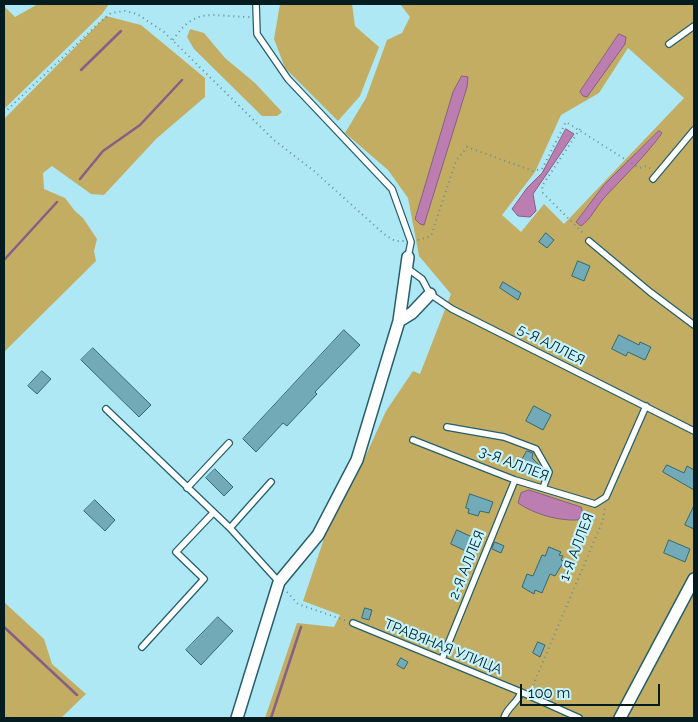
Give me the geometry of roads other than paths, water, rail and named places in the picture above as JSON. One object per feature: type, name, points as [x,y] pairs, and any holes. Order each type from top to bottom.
[{"type":"street","points":[[237,718],[280,582],[318,535],[358,460],[399,321],[407,263]]},
{"type":"street","points":[[399,321],[412,313],[430,294]]},
{"type":"street","points":[[620,718],[694,579]]},
{"type":"lane","points":[[256,4],[257,34],[288,79],[392,189],[410,242],[407,263]]},
{"type":"lane","points":[[669,44],[694,26]]},
{"type":"lane","points":[[655,176],[694,130]]},
{"type":"lane","points":[[589,241],[650,292],[694,325]]},
{"type":"lane","name":"5-Я АЛЛЕЯ","points":[[407,263],[422,279],[430,294],[452,309],[694,431]]},
{"type":"lane","name":"3-Я АЛЛЕЯ","points":[[413,440],[515,480],[595,504],[606,497],[646,406]]},
{"type":"lane","points":[[106,409],[230,528],[280,582]]},
{"type":"lane","points":[[448,427],[504,437],[536,449],[549,472],[542,488]]},
{"type":"lane","points":[[187,488],[230,443]]},
{"type":"lane","name":"2-Я АЛЛЕЯ","points":[[442,659],[515,480]]},
{"type":"lane","points":[[230,528],[271,482]]},
{"type":"lane","points":[[142,647],[204,579],[176,552],[213,513]]},
{"type":"lane","name":"ТРАВЯНАЯ УЛИЦА","points":[[353,623],[579,718]]},
{"type":"lane","points":[[504,718],[506,712],[518,699],[520,692]]},
{"type":"waterway","points":[[81,70],[121,31]]},
{"type":"waterway","points":[[80,179],[103,151],[140,125],[182,80]]},
{"type":"waterway","points":[[4,260],[57,202]]},
{"type":"waterway","points":[[4,627],[77,695]]},
{"type":"waterway","points":[[271,718],[301,627]]}]
